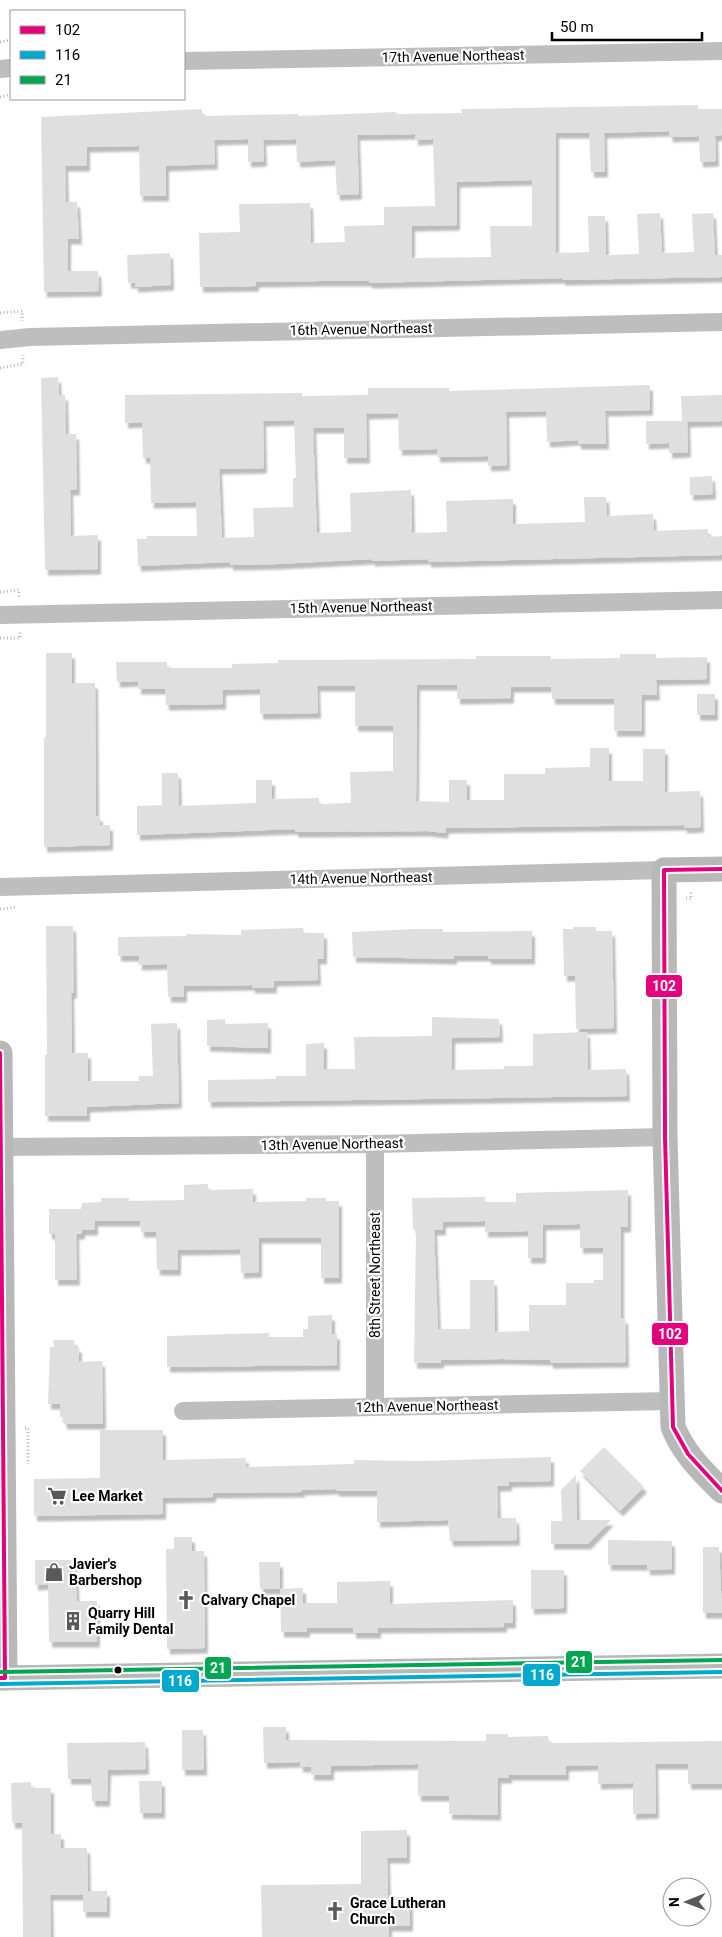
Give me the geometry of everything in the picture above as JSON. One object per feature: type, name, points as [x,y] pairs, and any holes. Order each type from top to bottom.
[{"type":"street","name":"17th Avenue Northeast","points":[[185,61],[722,51]]},
{"type":"street","name":"16th Avenue Northeast","points":[[0,340],[40,336],[722,322]]},
{"type":"street","name":"15th Avenue Northeast","points":[[0,615],[722,600]]},
{"type":"street","name":"14th Avenue Northeast","points":[[0,887],[722,869]]},
{"type":"street","points":[[664,870],[665,1137],[673,1427],[681,1445],[693,1462],[722,1491]]},
{"type":"street","points":[[0,1053],[2,1678],[722,1666]]},
{"type":"street","name":"13th Avenue Northeast","points":[[1,1147],[374,1144],[665,1137]]},
{"type":"street","name":"8th Street Northeast","points":[[374,1144],[375,1406]]},
{"type":"street","name":"12th Avenue Northeast","points":[[183,1410],[671,1401]]},
{"type":"path","points":[[0,313],[22,311]]},
{"type":"path","points":[[0,368],[23,364]]},
{"type":"path","points":[[0,592],[19,590]]},
{"type":"path","points":[[0,638],[20,638]]},
{"type":"path","points":[[0,909],[22,907]]},
{"type":"building","points":[[698,105],[698,109],[722,109],[722,135],[715,136],[716,161],[700,162],[699,136],[670,137],[669,131],[604,133],[605,172],[591,172],[589,133],[556,133],[556,253],[589,252],[588,216],[605,216],[606,255],[639,254],[637,214],[660,213],[662,253],[694,252],[692,214],[713,213],[715,255],[722,255],[722,277],[562,280],[562,278],[369,283],[369,281],[256,282],[256,286],[200,287],[199,233],[240,232],[239,204],[310,203],[311,243],[345,242],[344,226],[384,225],[384,207],[435,206],[433,139],[415,140],[415,134],[357,135],[359,194],[337,195],[335,160],[297,162],[296,139],[263,140],[264,161],[248,162],[248,139],[214,140],[215,164],[166,166],[166,196],[140,196],[139,146],[87,147],[87,166],[65,166],[66,202],[77,202],[79,239],[68,239],[68,271],[98,271],[99,291],[44,292],[41,117],[202,109],[202,116],[298,114],[298,116],[396,112],[397,114],[462,113],[461,109]],"holes":[[[532,180],[532,226],[490,226],[491,257],[412,258],[412,226],[457,225],[457,182]]]},
{"type":"building","points":[[170,253],[171,285],[135,287],[135,283],[128,283],[127,255]]},
{"type":"building","points":[[58,377],[59,395],[65,395],[66,434],[76,434],[77,490],[70,490],[71,536],[98,535],[98,569],[45,570],[41,378]]},
{"type":"building","points":[[650,385],[650,410],[605,411],[606,444],[578,444],[578,440],[547,442],[546,411],[506,412],[507,465],[488,466],[488,456],[437,457],[437,449],[399,450],[398,413],[366,414],[367,458],[344,458],[344,428],[313,428],[317,533],[351,532],[350,493],[411,490],[412,533],[447,532],[446,501],[513,499],[513,524],[585,522],[584,497],[606,497],[607,516],[653,514],[654,531],[708,529],[708,537],[722,536],[722,555],[428,562],[428,559],[372,561],[372,559],[277,564],[230,565],[230,562],[138,566],[137,539],[147,539],[147,536],[197,536],[196,502],[151,503],[150,458],[143,458],[142,422],[125,423],[125,395],[302,393],[302,396],[368,395],[368,388],[449,388],[449,391]],"holes":[[[294,420],[296,478],[293,478],[293,507],[253,508],[254,537],[222,538],[219,469],[264,468],[263,421]]]},
{"type":"building","points":[[722,395],[722,421],[687,422],[688,452],[669,453],[669,443],[646,444],[646,421],[682,421],[681,396]]},
{"type":"building","points":[[712,476],[713,494],[690,495],[690,477]]},
{"type":"building","points":[[46,653],[72,653],[72,683],[95,683],[96,816],[100,816],[100,825],[110,825],[110,845],[44,847]]},
{"type":"building","points":[[620,654],[656,654],[656,658],[707,657],[707,679],[656,680],[657,695],[642,695],[642,731],[614,731],[614,699],[552,699],[551,687],[511,687],[511,698],[457,699],[457,685],[417,685],[416,801],[449,802],[449,780],[467,780],[467,800],[504,800],[504,774],[545,774],[545,768],[590,767],[590,748],[609,748],[609,781],[643,781],[643,749],[665,749],[665,792],[700,791],[701,827],[684,828],[684,825],[446,828],[445,833],[427,831],[295,832],[295,829],[137,835],[137,806],[162,805],[162,773],[178,773],[179,806],[256,803],[256,780],[272,780],[272,799],[319,798],[319,804],[351,803],[350,772],[393,771],[393,726],[355,726],[355,686],[317,686],[318,713],[260,714],[260,689],[223,690],[223,704],[166,705],[165,689],[138,689],[138,681],[117,682],[116,662],[167,662],[167,668],[232,668],[232,664],[278,663],[278,660],[476,659],[476,656],[551,656],[551,659],[620,658]]},
{"type":"building","points":[[697,694],[715,694],[715,715],[697,715]]},
{"type":"building","points":[[46,926],[73,926],[74,993],[71,993],[72,1053],[88,1053],[88,1081],[139,1081],[139,1076],[153,1076],[151,1024],[177,1023],[179,1103],[87,1107],[87,1116],[45,1116],[45,1055],[47,1055]]},
{"type":"building","points":[[573,927],[596,927],[596,931],[612,931],[614,1028],[576,1029],[575,976],[564,976],[563,929],[573,929]]},
{"type":"building","points":[[303,928],[304,933],[324,933],[324,959],[317,959],[318,980],[274,981],[274,988],[252,988],[252,985],[184,986],[184,997],[168,997],[167,964],[139,965],[139,956],[118,956],[118,937],[186,936],[186,934],[241,935],[241,930]]},
{"type":"building","points":[[443,929],[443,932],[532,931],[532,959],[488,959],[488,956],[454,956],[454,959],[353,957],[352,932]]},
{"type":"building","points":[[432,1017],[499,1019],[500,1037],[452,1038],[452,1070],[504,1069],[504,1066],[533,1066],[533,1034],[587,1032],[588,1070],[626,1069],[627,1096],[208,1102],[208,1080],[276,1079],[276,1076],[306,1076],[306,1044],[324,1043],[324,1069],[355,1069],[354,1037],[432,1036]]},
{"type":"building","points":[[225,1019],[225,1024],[268,1023],[268,1048],[207,1046],[207,1020]]},
{"type":"building","points":[[208,1184],[208,1190],[253,1189],[253,1202],[306,1201],[306,1198],[326,1198],[326,1201],[339,1201],[339,1278],[321,1278],[321,1238],[259,1238],[259,1272],[241,1273],[240,1249],[178,1250],[178,1270],[157,1270],[156,1232],[141,1232],[140,1221],[95,1221],[95,1230],[82,1230],[82,1234],[76,1234],[77,1280],[55,1280],[55,1234],[49,1234],[49,1209],[81,1209],[82,1203],[101,1202],[101,1198],[129,1198],[129,1201],[184,1200],[184,1185]]},
{"type":"building","points":[[628,1190],[628,1227],[621,1227],[621,1318],[625,1318],[626,1362],[550,1363],[550,1360],[502,1359],[441,1360],[441,1363],[414,1363],[416,1230],[413,1230],[412,1198],[485,1197],[485,1202],[516,1202],[516,1193]],"holes":[[[485,1221],[485,1232],[528,1231],[528,1258],[543,1258],[543,1225],[580,1224],[580,1248],[603,1248],[603,1280],[594,1280],[594,1283],[566,1283],[566,1305],[529,1305],[529,1331],[495,1332],[494,1280],[470,1280],[470,1329],[438,1329],[434,1230],[443,1230],[443,1222]]]},
{"type":"building","points":[[332,1315],[332,1334],[337,1334],[337,1365],[167,1367],[167,1336],[269,1333],[269,1337],[303,1337],[303,1329],[308,1329],[308,1316]]},
{"type":"building","points":[[53,1340],[74,1340],[75,1347],[79,1347],[79,1362],[102,1361],[103,1424],[64,1424],[63,1417],[60,1417],[60,1404],[48,1404],[50,1347],[54,1347]]},
{"type":"building","points":[[100,1430],[163,1430],[163,1460],[246,1458],[246,1467],[354,1464],[354,1460],[423,1461],[551,1457],[551,1481],[509,1482],[509,1486],[497,1486],[498,1518],[516,1518],[517,1540],[450,1541],[448,1520],[377,1522],[377,1491],[336,1491],[336,1489],[302,1490],[302,1492],[213,1493],[213,1497],[163,1498],[163,1514],[34,1516],[34,1479],[100,1478]]},
{"type":"building","points":[[604,1447],[644,1487],[620,1511],[580,1471]]},
{"type":"building","points":[[576,1475],[577,1520],[611,1520],[588,1544],[551,1544],[551,1521],[562,1521],[561,1490]]},
{"type":"building","name":"Calvary Chapel","points":[[174,1537],[192,1537],[192,1551],[204,1551],[205,1648],[167,1649],[166,1549],[174,1549]]},
{"type":"building","points":[[608,1540],[672,1541],[672,1569],[647,1570],[647,1565],[608,1565]]},
{"type":"building","points":[[703,1547],[719,1547],[722,1613],[703,1613]]},
{"type":"building","name":"Quarry Hill Family Dental","points":[[35,1560],[74,1560],[77,1601],[97,1601],[97,1642],[49,1642],[48,1584],[35,1585]]},
{"type":"building","points":[[259,1562],[280,1562],[280,1589],[260,1589]]},
{"type":"building","points":[[531,1570],[564,1570],[564,1608],[531,1609]]},
{"type":"building","points":[[390,1581],[390,1604],[513,1600],[513,1623],[504,1623],[504,1627],[378,1628],[378,1633],[353,1633],[353,1628],[307,1628],[307,1632],[281,1632],[280,1589],[303,1588],[303,1603],[337,1603],[337,1582]]},
{"type":"building","points":[[263,1727],[286,1727],[286,1740],[486,1741],[486,1734],[508,1734],[508,1737],[548,1736],[549,1741],[553,1743],[722,1741],[722,1784],[688,1784],[688,1764],[655,1764],[656,1813],[633,1814],[633,1783],[598,1784],[598,1765],[566,1766],[566,1775],[509,1775],[509,1778],[498,1778],[498,1815],[449,1814],[449,1796],[418,1796],[418,1764],[331,1766],[331,1775],[311,1775],[311,1767],[300,1767],[300,1762],[264,1763]]},
{"type":"building","points":[[182,1730],[203,1730],[204,1770],[182,1770]]},
{"type":"building","points":[[145,1742],[146,1769],[108,1770],[107,1801],[92,1801],[91,1779],[68,1779],[67,1743]]},
{"type":"building","points":[[139,1781],[162,1781],[162,1813],[140,1813]]},
{"type":"building","points":[[31,1782],[31,1788],[51,1788],[51,1834],[61,1834],[61,1848],[87,1848],[88,1891],[107,1891],[107,1912],[83,1912],[83,1895],[50,1895],[51,1937],[23,1937],[22,1823],[12,1823],[11,1783]]},
{"type":"building","name":"Grace Lutheran Church","points":[[407,1830],[407,1858],[387,1858],[388,1897],[410,1897],[410,1926],[389,1926],[389,1937],[262,1937],[261,1885],[361,1884],[361,1831]]},
{"type":"transit line","name":"102","points":[[722,869],[664,870],[665,1137],[673,1427],[688,1454],[722,1491]]},
{"type":"transit line","name":"102","points":[[0,1053],[5,1678],[0,1678]]},
{"type":"transit line","name":"21","points":[[0,1672],[722,1660]]},
{"type":"transit line","name":"116","points":[[0,1684],[722,1672]]},
{"type":"place","name":"Lee Market","points":[[57,1496]]},
{"type":"place","name":"Javier's Barbershop","points":[[54,1572]]},
{"type":"place","name":"Calvary Chapel","points":[[186,1600]]},
{"type":"place","name":"Quarry Hill Family Dental","points":[[73,1621]]},
{"type":"place","name":"Grace Lutheran Church","points":[[335,1911]]}]
